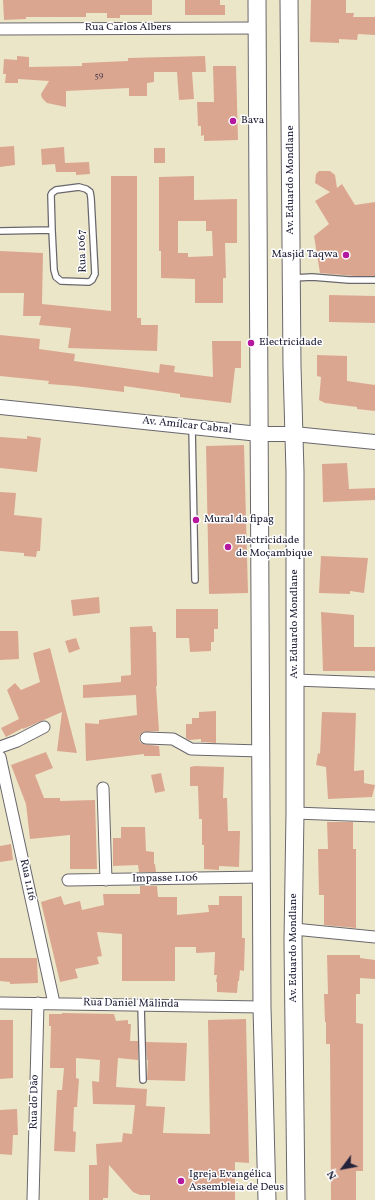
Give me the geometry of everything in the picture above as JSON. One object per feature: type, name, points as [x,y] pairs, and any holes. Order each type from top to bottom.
[{"type":"main road","points":[[257,0],[262,1007],[267,1200]]},
{"type":"main road","name":"Av. Eduardo Mondlane","points":[[289,0],[292,366],[294,434],[295,813],[293,999],[296,1200]]},
{"type":"street","name":"Rua Carlos Albers","points":[[0,29],[257,28]]},
{"type":"street","name":"Av. Amílcar Cabral","points":[[0,407],[259,434],[294,434],[375,442]]},
{"type":"street","points":[[295,680],[375,683]]},
{"type":"street","points":[[0,747],[17,741],[44,727]]},
{"type":"street","points":[[146,738],[173,738],[191,749],[261,751]]},
{"type":"street","name":"Rua 1.116","points":[[0,758],[54,1003]]},
{"type":"street","points":[[103,788],[106,880]]},
{"type":"street","points":[[295,813],[375,816]]},
{"type":"street","name":"Impasse 1.106","points":[[68,880],[262,878]]},
{"type":"street","points":[[294,929],[375,937]]},
{"type":"street","name":"Rua Daniel Malinda","points":[[0,1003],[262,1007]]},
{"type":"street","name":"Rua do Dão","points":[[33,1200],[38,1003]]},
{"type":"lane","name":"Rua 1067","points":[[79,187],[90,192],[95,274],[90,282],[61,281],[56,276],[54,270],[52,230],[52,193],[56,190],[79,187]]},
{"type":"lane","points":[[0,231],[52,230]]},
{"type":"lane","points":[[291,278],[312,277],[349,280],[375,280]]},
{"type":"lane","points":[[192,426],[195,580]]},
{"type":"lane","points":[[141,1005],[143,1080]]},
{"type":"building","points":[[3,0],[152,0],[152,15],[120,15],[120,18],[107,18],[107,13],[86,13],[86,17],[26,17],[26,19],[4,20]]},
{"type":"building","points":[[185,0],[220,0],[220,5],[225,5],[225,15],[185,15]]},
{"type":"building","points":[[311,0],[346,0],[346,13],[354,13],[353,17],[375,17],[375,35],[358,34],[357,40],[339,39],[339,43],[310,42]]},
{"type":"building","points":[[17,56],[29,57],[29,67],[82,66],[82,63],[128,61],[128,58],[205,56],[206,72],[192,72],[194,99],[179,100],[177,72],[154,72],[154,82],[147,83],[147,96],[129,96],[129,88],[66,91],[66,107],[47,103],[42,98],[41,94],[49,81],[18,79],[18,83],[5,83],[6,74],[3,74],[4,59],[17,60]]},
{"type":"building","points":[[213,66],[236,66],[238,140],[204,141],[204,135],[201,136],[201,126],[198,126],[197,102],[214,102]]},
{"type":"building","points":[[14,146],[15,165],[0,167],[0,147]]},
{"type":"building","points":[[64,147],[65,163],[89,162],[90,174],[76,175],[76,172],[56,172],[55,164],[42,165],[41,149]]},
{"type":"building","points":[[154,148],[165,148],[165,163],[154,163]]},
{"type":"building","name":"Masjid Taqwa","points":[[319,171],[330,171],[335,175],[337,188],[342,184],[355,205],[375,202],[375,276],[320,273],[314,236],[329,224],[315,201],[330,192],[315,183],[316,174]]},
{"type":"building","points":[[111,176],[137,176],[137,318],[141,318],[141,325],[158,325],[157,351],[68,348],[71,328],[39,325],[41,316],[23,316],[24,293],[0,293],[0,251],[43,253],[42,304],[111,311]]},
{"type":"building","points":[[194,176],[194,200],[237,199],[237,243],[225,243],[226,278],[223,278],[223,303],[195,303],[195,279],[161,278],[161,251],[159,251],[159,177]],"holes":[[[178,221],[206,221],[206,231],[212,231],[213,256],[188,257],[188,253],[178,253]]]},
{"type":"building","points":[[329,295],[375,296],[375,323],[329,322]]},
{"type":"building","points":[[0,335],[40,339],[39,349],[75,354],[74,361],[159,373],[160,364],[175,366],[174,372],[213,377],[212,341],[241,341],[241,368],[235,368],[231,403],[180,397],[180,394],[124,386],[124,392],[48,384],[49,381],[0,376]]},
{"type":"building","points":[[317,355],[347,356],[347,381],[375,385],[375,411],[325,403],[319,400],[321,377],[317,376]]},
{"type":"building","points":[[27,436],[41,438],[37,472],[0,468],[0,437],[27,439]]},
{"type":"building","name":"Electricidade de Moçambique","points":[[244,445],[248,593],[209,594],[206,446]]},
{"type":"building","points":[[347,463],[349,489],[375,488],[375,500],[323,502],[322,464]]},
{"type":"building","points":[[0,492],[16,493],[14,515],[42,518],[40,551],[37,551],[36,557],[24,556],[24,553],[0,551]]},
{"type":"building","points":[[321,556],[368,558],[364,593],[350,591],[350,594],[319,593]]},
{"type":"building","points":[[99,597],[100,613],[73,616],[71,600]]},
{"type":"building","points":[[176,609],[218,609],[218,629],[214,629],[214,642],[211,642],[211,651],[190,652],[189,638],[176,638]]},
{"type":"building","points":[[321,612],[354,615],[354,647],[375,647],[375,671],[323,671]]},
{"type":"building","points":[[152,626],[153,632],[156,632],[156,686],[159,731],[143,732],[139,738],[140,742],[143,744],[159,746],[160,756],[144,756],[144,754],[86,761],[85,723],[99,724],[99,720],[137,715],[136,695],[83,698],[83,685],[121,682],[121,676],[131,675],[130,627]]},
{"type":"building","points":[[0,631],[18,631],[19,659],[0,660]]},
{"type":"building","points":[[76,638],[80,649],[69,653],[65,641]]},
{"type":"building","points":[[50,648],[77,753],[57,751],[62,712],[23,728],[6,737],[1,728],[19,719],[7,690],[15,683],[21,690],[40,682],[33,653]]},
{"type":"building","points":[[216,711],[216,743],[201,742],[201,739],[189,740],[186,738],[186,724],[192,724],[192,718],[199,718],[199,712]]},
{"type":"building","points":[[322,712],[356,713],[354,771],[364,770],[364,783],[375,785],[372,797],[328,799],[326,767],[316,765],[318,753],[320,754]]},
{"type":"building","points":[[46,752],[53,768],[35,775],[44,798],[60,798],[60,801],[95,800],[97,869],[70,869],[70,835],[30,839],[26,804],[11,765]]},
{"type":"building","points":[[190,767],[224,767],[223,798],[227,798],[228,831],[240,831],[239,867],[219,866],[219,870],[204,869],[204,845],[202,845],[202,819],[199,819],[198,786],[190,786]]},
{"type":"building","points":[[161,773],[165,791],[155,793],[151,775]]},
{"type":"building","points":[[327,822],[353,822],[353,849],[356,849],[356,928],[324,925],[324,895],[319,895],[318,849],[328,849]]},
{"type":"building","points":[[121,827],[145,827],[146,851],[154,852],[156,872],[139,872],[138,865],[113,866],[113,838],[121,838]]},
{"type":"building","points":[[11,844],[13,860],[0,862],[0,846]]},
{"type":"building","points":[[140,886],[157,886],[158,897],[177,897],[177,915],[209,912],[208,905],[219,905],[219,896],[242,896],[242,938],[245,938],[244,971],[240,970],[237,993],[217,992],[217,975],[214,975],[215,952],[196,953],[196,947],[175,947],[175,981],[122,981],[122,934],[97,932],[102,956],[97,957],[99,964],[75,969],[78,978],[60,982],[41,902],[61,896],[64,905],[80,901],[82,910],[104,905],[103,894],[140,894]]},
{"type":"building","points":[[327,955],[360,955],[360,958],[375,960],[375,979],[360,978],[360,994],[356,994],[356,1023],[363,1024],[363,1171],[356,1171],[356,1200],[331,1200],[330,1044],[326,1044],[324,994],[328,994]]},
{"type":"building","points":[[0,958],[37,958],[38,983],[10,984],[10,982],[0,981]]},
{"type":"building","points":[[49,1014],[114,1014],[116,1021],[128,1020],[128,1024],[131,1024],[130,1041],[138,1041],[138,1060],[118,1058],[116,1087],[147,1089],[146,1106],[165,1107],[163,1133],[210,1134],[208,1020],[246,1019],[249,1163],[235,1162],[235,1200],[150,1200],[150,1195],[140,1195],[133,1192],[109,1165],[108,1198],[103,1198],[103,1200],[89,1200],[89,1165],[97,1165],[96,1144],[122,1142],[123,1133],[132,1134],[135,1105],[93,1104],[92,1081],[99,1082],[100,1060],[76,1058],[76,1078],[79,1079],[77,1107],[74,1107],[73,1131],[76,1132],[75,1152],[54,1151],[57,1090],[62,1090],[64,1068],[50,1068],[51,1026],[49,1026]]},
{"type":"building","points":[[0,1020],[13,1020],[13,1078],[0,1079]]},
{"type":"building","points":[[146,1042],[187,1043],[185,1081],[147,1080],[148,1060]]},
{"type":"building","points":[[17,1109],[18,1135],[13,1135],[12,1155],[0,1154],[0,1110]]},
{"type":"place","name":"Bava","points":[[233,121]]},
{"type":"place","name":"Masjid Taqwa","points":[[346,255]]},
{"type":"place","name":"Electricidade","points":[[251,343]]},
{"type":"place","name":"Mural da fipag","points":[[196,520]]},
{"type":"place","name":"Electricidade de Moçambique","points":[[228,547]]},
{"type":"place","name":"Igreja Evangélica Assembleia de Deus","points":[[181,1181]]}]
